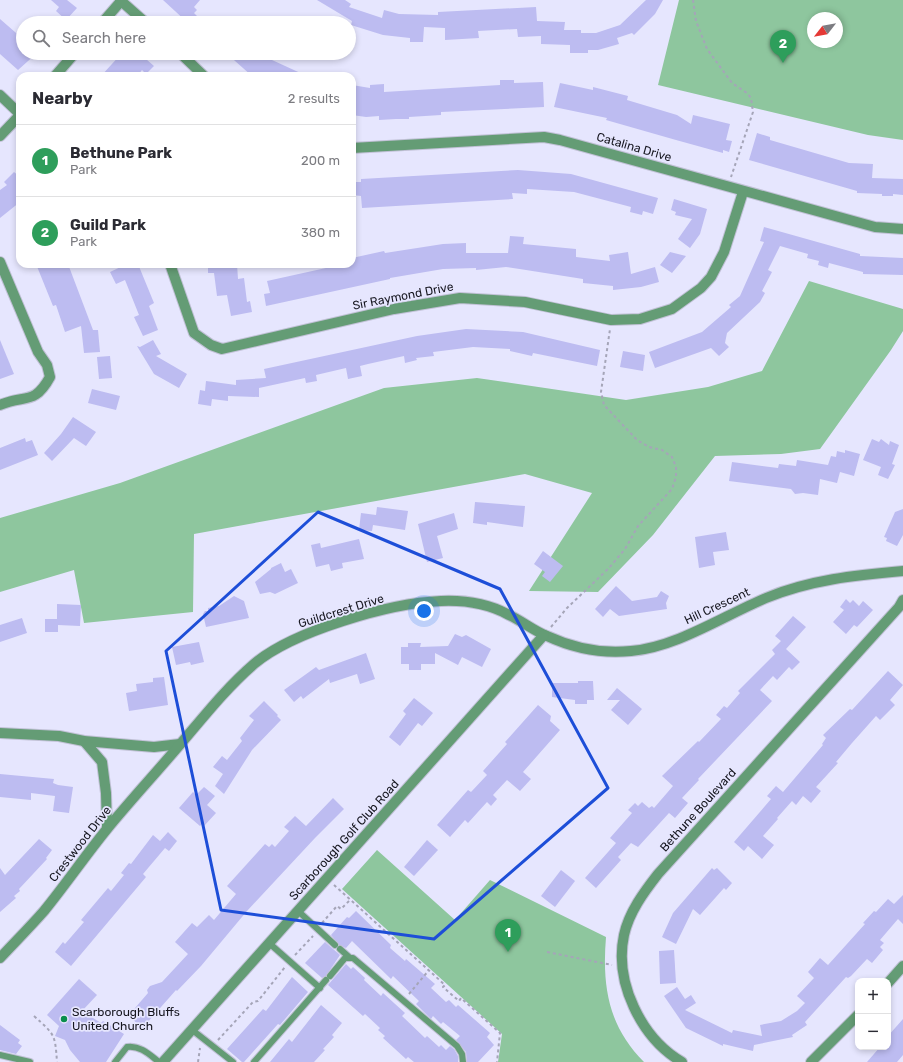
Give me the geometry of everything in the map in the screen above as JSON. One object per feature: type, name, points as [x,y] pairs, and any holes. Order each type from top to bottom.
[{"type":"street","points":[[108,16],[121,0],[138,16]]},
{"type":"street","points":[[58,72],[69,60]]},
{"type":"street","points":[[187,60],[200,72]]},
{"type":"street","points":[[0,95],[16,111]]},
{"type":"street","points":[[0,136],[16,119]]},
{"type":"street","name":"Catalina Drive","points":[[356,148],[544,137],[560,140],[743,192],[875,227],[903,229]]},
{"type":"street","name":"Sir Raymond Drive","points":[[171,268],[194,333],[211,345],[222,349],[394,309],[460,298],[525,302],[611,320],[640,319],[672,309],[701,288],[719,264],[743,192]]},
{"type":"street","points":[[0,262],[38,352],[47,365],[50,377],[39,393],[30,398],[0,405]]},
{"type":"street","name":"Hill Crescent","points":[[544,635],[573,646],[589,650],[619,652],[645,650],[675,640],[737,610],[797,587],[828,579],[903,571]]},
{"type":"street","name":"Bethune Boulevard","points":[[682,1062],[668,1054],[639,1017],[624,981],[624,935],[634,909],[658,874],[903,600]]},
{"type":"street","name":"Guildcrest Drive","points":[[180,744],[213,704],[255,664],[290,642],[308,634],[364,615],[422,602],[459,601],[481,604],[505,612],[544,635]]},
{"type":"street","name":"Scarborough Golf Club Road","points":[[163,1062],[544,635]]},
{"type":"street","points":[[0,733],[59,736],[84,741],[154,747],[180,744]]},
{"type":"street","points":[[84,741],[102,762],[106,793],[107,828]]},
{"type":"street","name":"Crestwood Drive","points":[[0,958],[44,911],[107,828],[180,744]]},
{"type":"street","points":[[891,979],[903,966]]},
{"type":"street","points":[[810,1062],[855,1019]]},
{"type":"lane","points":[[298,911],[337,947],[349,957],[353,958],[460,1049],[462,1054],[462,1062]]},
{"type":"lane","points":[[269,943],[320,988]]},
{"type":"lane","points":[[254,1062],[345,959],[349,957]]},
{"type":"lane","points":[[191,1029],[233,1062]]},
{"type":"lane","points":[[115,1062],[127,1047],[134,1046],[159,1062]]},
{"type":"lane","points":[[0,1055],[30,1062]]},
{"type":"path","points":[[693,0],[696,21],[707,49],[732,83],[747,93],[751,98],[753,112],[727,187]]},
{"type":"path","points":[[544,635],[567,608],[609,568],[625,549],[638,526],[672,489],[676,477],[676,467],[672,457],[662,450],[649,447],[637,440],[604,405],[602,392],[608,356],[611,320]]},
{"type":"path","points":[[327,878],[445,985],[442,987],[459,1001],[462,998],[500,1033],[497,1062]]},
{"type":"path","points":[[547,952],[623,967]]},
{"type":"path","points":[[214,1046],[253,1002],[258,1001],[289,961]]},
{"type":"path","points":[[403,1001],[429,970]]},
{"type":"path","points":[[34,1016],[52,1033],[55,1038],[57,1062]]},
{"type":"path","points":[[198,1062],[199,1048],[208,1041]]},
{"type":"highlighted area","points":[[318,512],[500,589],[608,788],[434,939],[221,910],[166,651]]},
{"type":"green space","points":[[679,0],[903,0],[903,140],[868,135],[658,85]]},
{"type":"green space","points":[[809,281],[903,309],[903,331],[891,350],[820,449],[781,454],[715,456],[653,535],[598,592],[529,591],[592,493],[525,474],[194,534],[193,612],[84,623],[74,570],[0,592],[0,518],[120,483],[384,388],[477,378],[626,400],[708,387],[762,371]]},
{"type":"green space","points":[[377,850],[455,920],[490,880],[606,937],[605,972],[610,1004],[615,1020],[622,1034],[644,1062],[498,1062],[502,1034],[342,889]]},
{"type":"building","points":[[51,0],[67,0],[77,8],[70,16],[62,16],[56,11],[59,7]]},
{"type":"building","points":[[163,0],[200,0],[194,7],[197,10],[194,13],[197,16],[180,16]]},
{"type":"building","points":[[317,0],[345,0],[351,4],[349,7],[382,18],[384,10],[399,14],[438,15],[438,12],[536,7],[537,21],[565,22],[564,30],[581,30],[581,33],[596,33],[620,25],[646,0],[663,0],[655,14],[634,35],[632,33],[617,38],[619,44],[598,50],[588,50],[588,53],[570,53],[570,45],[541,44],[541,36],[518,37],[517,29],[478,31],[479,38],[445,40],[445,28],[424,27],[423,42],[410,42],[410,38],[383,35],[356,27],[356,16],[344,16]]},
{"type":"building","points":[[0,19],[16,33],[16,60],[29,60],[18,70],[0,54]]},
{"type":"building","points":[[116,60],[147,60],[154,66],[148,72],[144,72],[142,70],[140,72],[105,72]]},
{"type":"building","points":[[234,60],[272,60],[298,72],[247,72]]},
{"type":"building","points":[[500,80],[514,80],[514,83],[543,82],[544,107],[441,112],[441,115],[409,117],[409,119],[379,120],[379,116],[366,117],[356,116],[356,86],[370,88],[370,85],[384,84],[384,92],[500,85]]},
{"type":"building","points":[[560,83],[593,90],[593,87],[628,96],[627,100],[677,115],[691,124],[693,115],[730,124],[726,140],[732,141],[729,152],[723,150],[723,153],[676,140],[606,120],[607,118],[554,107]]},
{"type":"building","points":[[757,133],[770,137],[770,140],[849,163],[873,164],[872,178],[903,179],[903,195],[893,194],[893,196],[882,196],[882,194],[857,193],[857,191],[749,160]]},
{"type":"building","points":[[518,170],[571,174],[658,198],[653,214],[643,211],[642,215],[630,212],[631,207],[574,192],[527,189],[527,194],[512,193],[513,199],[362,208],[361,196],[356,195],[356,182],[361,182],[361,179]]},
{"type":"building","points":[[14,172],[16,174],[16,205],[0,218],[0,190],[7,185],[4,182]]},
{"type":"building","points":[[674,199],[707,209],[700,234],[690,248],[678,239],[692,219],[675,215],[676,212],[671,210]]},
{"type":"building","points":[[764,227],[860,254],[860,256],[903,258],[903,275],[863,274],[863,272],[829,263],[828,268],[818,265],[819,261],[807,258],[808,254],[780,246],[768,270],[772,272],[762,291],[765,293],[760,302],[727,333],[725,343],[729,347],[719,356],[711,348],[655,368],[649,352],[702,332],[731,307],[729,305],[740,296],[764,242],[760,241]]},
{"type":"building","points":[[510,236],[524,237],[523,244],[576,249],[576,257],[610,261],[609,255],[628,252],[631,274],[655,267],[659,282],[641,287],[613,290],[613,286],[583,283],[583,279],[506,267],[476,270],[476,268],[443,269],[390,278],[266,306],[264,294],[270,293],[267,281],[326,268],[356,268],[356,257],[384,251],[385,253],[443,244],[466,243],[466,253],[508,253]]},
{"type":"building","points":[[670,252],[686,256],[672,273],[660,265]]},
{"type":"building","points":[[38,268],[70,268],[93,330],[98,330],[100,352],[84,353],[81,326],[65,332],[56,305],[53,306]]},
{"type":"building","points":[[118,268],[140,268],[154,303],[149,306],[158,330],[143,336],[134,317],[139,315],[125,280],[116,284],[110,272]]},
{"type":"building","points":[[208,268],[237,268],[238,279],[244,278],[247,302],[250,301],[252,312],[231,316],[227,295],[217,296],[214,273],[208,273]]},
{"type":"building","points":[[466,329],[523,332],[600,350],[597,366],[533,353],[532,356],[510,351],[510,349],[473,347],[433,352],[434,356],[416,358],[417,360],[405,363],[404,356],[360,366],[362,376],[348,379],[346,368],[316,375],[317,381],[306,383],[305,378],[259,388],[259,397],[228,396],[228,401],[212,399],[211,406],[198,404],[200,390],[205,391],[206,381],[236,385],[236,380],[266,378],[264,369],[417,336]]},
{"type":"building","points":[[0,340],[14,374],[0,379]]},
{"type":"building","points":[[153,340],[161,354],[156,356],[187,374],[179,388],[154,374],[137,346],[140,347]]},
{"type":"building","points":[[623,351],[645,355],[643,371],[620,367]]},
{"type":"building","points":[[110,356],[112,378],[99,379],[97,357]]},
{"type":"building","points":[[92,389],[120,396],[116,410],[88,403]]},
{"type":"building","points":[[73,417],[96,432],[86,446],[74,438],[52,461],[44,453],[61,434]]},
{"type":"building","points":[[25,438],[26,442],[32,440],[38,455],[0,470],[0,448]]},
{"type":"building","points":[[872,439],[879,442],[881,439],[889,445],[890,441],[899,445],[892,464],[895,465],[888,479],[878,475],[881,467],[863,460]]},
{"type":"building","points":[[845,450],[860,454],[854,476],[840,472],[837,483],[820,479],[818,495],[803,493],[795,494],[791,489],[729,481],[732,462],[778,468],[779,464],[796,466],[797,460],[828,465],[831,456],[836,457],[837,451],[845,453]]},
{"type":"building","points":[[475,502],[525,506],[523,527],[487,522],[487,525],[473,523]]},
{"type":"building","points":[[377,507],[408,511],[405,530],[373,525],[372,531],[359,530],[361,513],[376,515]]},
{"type":"building","points":[[903,509],[903,535],[897,546],[886,541],[887,538],[884,537],[895,512]]},
{"type":"building","points":[[454,513],[458,529],[437,536],[443,558],[427,562],[418,524]]},
{"type":"building","points":[[726,532],[729,550],[713,552],[715,565],[699,568],[695,537]]},
{"type":"building","points":[[359,539],[364,559],[342,563],[343,568],[331,571],[329,564],[316,567],[311,545],[320,543],[321,548]]},
{"type":"building","points":[[543,551],[563,566],[550,582],[542,576],[545,572],[534,564]]},
{"type":"building","points":[[281,563],[285,572],[291,569],[298,583],[275,594],[270,592],[260,594],[255,582],[271,568]]},
{"type":"building","points":[[616,586],[632,601],[657,597],[661,591],[669,596],[666,603],[667,609],[619,616],[610,609],[603,617],[595,609]]},
{"type":"building","points":[[234,596],[244,601],[249,618],[206,627],[203,614],[205,611],[208,611],[208,608],[219,606]]},
{"type":"building","points":[[846,599],[850,603],[853,600],[859,606],[863,601],[873,610],[857,627],[854,625],[846,634],[833,622],[844,610],[840,607]]},
{"type":"building","points":[[57,604],[81,605],[80,626],[58,625],[58,632],[45,632],[45,619],[57,619]]},
{"type":"building","points":[[793,616],[806,627],[786,649],[800,662],[792,670],[789,667],[777,680],[773,676],[760,690],[772,701],[682,798],[688,803],[675,818],[669,813],[638,847],[631,843],[618,857],[621,860],[596,888],[585,878],[616,843],[610,838],[632,813],[628,810],[635,803],[638,806],[642,802],[649,808],[652,806],[654,808],[673,786],[662,776],[698,741],[699,742],[721,719],[716,715],[724,706],[727,708],[740,693],[738,691],[775,654],[772,650],[781,641],[775,636]]},
{"type":"building","points":[[22,618],[27,633],[0,642],[0,625]]},
{"type":"building","points":[[455,634],[462,637],[466,635],[491,649],[482,667],[462,657],[458,665],[435,653],[435,664],[421,664],[421,670],[409,670],[409,664],[401,664],[401,647],[408,647],[408,643],[421,643],[420,647],[448,646]]},
{"type":"building","points":[[199,642],[204,662],[191,665],[190,662],[176,665],[172,647]]},
{"type":"building","points":[[366,653],[375,679],[360,684],[357,674],[330,683],[329,679],[303,699],[301,696],[294,702],[284,690],[316,667],[319,670]]},
{"type":"building","points":[[888,671],[903,685],[890,700],[895,705],[880,720],[876,716],[852,743],[836,762],[838,763],[816,787],[821,791],[811,803],[803,796],[796,805],[792,801],[777,818],[778,819],[763,836],[774,845],[762,859],[748,846],[744,851],[734,842],[771,799],[767,796],[776,786],[783,792],[823,745],[822,744],[826,738],[823,735],[850,709],[852,710]]},
{"type":"building","points":[[164,677],[168,705],[129,711],[126,693],[137,691],[136,684],[153,682],[153,678]]},
{"type":"building","points":[[578,681],[593,681],[594,700],[587,700],[587,704],[575,704],[575,700],[552,697],[552,683],[578,683]]},
{"type":"building","points":[[617,688],[642,709],[628,725],[611,710],[620,700],[607,700]]},
{"type":"building","points":[[414,698],[433,713],[422,726],[418,723],[400,746],[389,737],[406,714],[403,711]]},
{"type":"building","points":[[264,701],[281,720],[252,750],[224,794],[215,786],[223,774],[213,767],[222,756],[227,760],[242,741],[240,738],[254,720],[249,716]]},
{"type":"building","points":[[538,705],[551,716],[550,721],[560,730],[523,772],[531,779],[520,791],[507,780],[493,795],[497,799],[491,806],[487,802],[468,823],[465,820],[450,837],[437,825],[468,790],[471,792],[487,775],[483,771],[507,744],[505,742]]},
{"type":"building","points":[[0,774],[54,779],[53,783],[73,787],[69,813],[53,811],[55,796],[31,793],[31,800],[0,797]]},
{"type":"building","points":[[204,787],[215,796],[207,805],[216,813],[204,826],[202,824],[200,826],[179,808],[193,792],[196,795]]},
{"type":"building","points":[[333,798],[344,809],[247,911],[201,966],[177,991],[176,990],[146,1024],[139,1026],[129,1015],[148,993],[147,990],[150,986],[162,982],[188,954],[175,942],[192,923],[197,927],[209,915],[214,920],[236,894],[227,886],[265,844],[269,847],[272,844],[275,847],[289,831],[284,827],[295,816],[306,826]]},
{"type":"building","points":[[168,832],[177,841],[169,851],[165,848],[143,874],[146,877],[71,966],[55,952],[63,942],[65,944],[84,922],[81,920],[108,888],[111,891],[124,875],[121,873],[129,863],[131,864],[153,835],[160,841]]},
{"type":"building","points":[[39,839],[52,850],[46,858],[47,859],[19,889],[20,891],[14,896],[16,898],[0,912],[0,868],[5,875]]},
{"type":"building","points":[[427,840],[438,850],[414,876],[404,867]]},
{"type":"building","points":[[712,868],[714,870],[717,868],[732,883],[726,890],[724,888],[700,915],[693,909],[676,944],[662,937],[673,913]]},
{"type":"building","points":[[561,870],[575,881],[555,907],[541,896]]},
{"type":"building","points":[[903,895],[903,924],[898,919],[880,940],[884,943],[880,947],[883,950],[872,963],[867,959],[851,976],[848,978],[846,977],[805,1022],[807,1025],[792,1035],[793,1037],[754,1045],[753,1051],[723,1044],[723,1046],[686,1028],[664,996],[677,987],[685,999],[691,995],[696,1003],[685,1010],[732,1033],[733,1030],[762,1036],[760,1025],[781,1021],[797,1011],[805,1003],[797,996],[814,978],[808,972],[820,958],[828,965],[865,924],[863,923],[874,911],[876,912],[888,899],[894,904]]},
{"type":"building","points":[[356,911],[391,945],[390,948],[405,961],[406,959],[435,984],[431,988],[446,1002],[449,1000],[456,1007],[458,1005],[490,1033],[487,1037],[494,1045],[478,1062],[467,1062],[466,1052],[456,1040],[460,1036],[443,1022],[441,1024],[433,1016],[431,1019],[416,1004],[419,1001],[393,976],[391,979],[352,941],[346,948],[339,945],[331,935],[347,917],[349,918]]},
{"type":"building","points":[[325,942],[340,955],[326,976],[322,978],[305,963]]},
{"type":"building","points":[[674,950],[676,983],[660,984],[659,951]]},
{"type":"building","points":[[346,964],[351,969],[353,967],[381,996],[383,993],[405,1013],[402,1016],[425,1038],[427,1036],[439,1047],[441,1045],[446,1050],[450,1046],[454,1049],[458,1056],[458,1062],[414,1062],[408,1057],[406,1059],[383,1038],[385,1036],[378,1030],[380,1028],[365,1014],[363,1016],[328,985]]},
{"type":"building","points":[[292,977],[308,992],[280,1025],[278,1024],[244,1062],[242,1062],[227,1049],[263,1009],[266,1011]]},
{"type":"building","name":"Scarborough Bluffs United Church","points":[[79,979],[97,995],[82,1011],[101,1023],[103,1021],[124,1034],[106,1062],[80,1062],[70,1050],[65,1040],[55,1036],[59,1026],[47,1015]]},
{"type":"building","points":[[321,1005],[342,1023],[332,1035],[334,1037],[323,1049],[325,1050],[314,1062],[270,1062],[289,1039],[292,1042]]},
{"type":"building","points":[[903,1019],[903,1055],[897,1062],[867,1062],[877,1050],[891,1050],[891,1033]]},
{"type":"building","points":[[0,1025],[20,1040],[18,1043],[22,1046],[16,1054],[0,1050]]},
{"type":"place","name":"Guild Park","points":[[783,63]]},
{"type":"place","name":"Bethune Park","points":[[508,952]]},
{"type":"place","name":"Scarborough Bluffs United Church","points":[[64,1019]]}]
